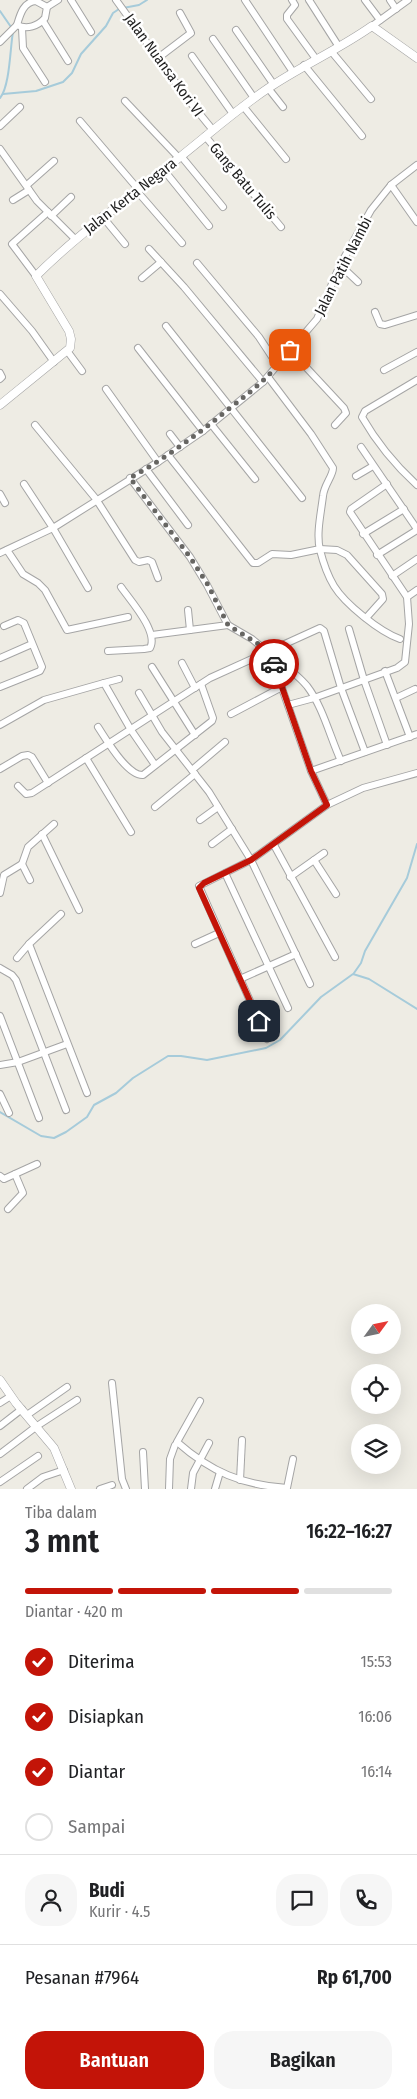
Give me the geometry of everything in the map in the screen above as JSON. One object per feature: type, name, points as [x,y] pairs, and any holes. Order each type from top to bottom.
[{"type":"street","points":[[47,7],[58,0]]},
{"type":"street","points":[[71,0],[91,32]]},
{"type":"street","name":"Jalan Nuansa Kori VI","points":[[116,0],[212,129]]},
{"type":"street","points":[[246,0],[293,72]]},
{"type":"street","points":[[292,0],[295,4],[294,8],[287,15],[287,19],[316,59]]},
{"type":"street","points":[[309,0],[340,47]]},
{"type":"street","points":[[364,0],[380,20]]},
{"type":"street","points":[[390,0],[396,9]]},
{"type":"street","points":[[408,0],[372,26],[417,58]]},
{"type":"street","points":[[45,82],[23,48],[17,27],[20,13],[29,1],[36,1],[47,7]]},
{"type":"street","points":[[2,37],[17,27],[33,26],[43,21],[47,7]]},
{"type":"street","points":[[158,58],[191,33],[180,13]]},
{"type":"street","points":[[43,21],[68,62]]},
{"type":"street","name":"Jalan Kerta Negara","points":[[36,276],[74,239],[180,157],[242,106],[304,65],[340,47],[372,26]]},
{"type":"street","points":[[236,30],[271,86],[282,108]]},
{"type":"street","points":[[213,39],[254,98]]},
{"type":"street","points":[[331,52],[371,99]]},
{"type":"street","points":[[192,56],[233,114]]},
{"type":"street","points":[[304,65],[362,136]]},
{"type":"street","points":[[125,101],[180,157],[223,207]]},
{"type":"street","points":[[242,106],[286,159]]},
{"type":"street","points":[[0,126],[20,107]]},
{"type":"street","points":[[80,121],[182,243]]},
{"type":"street","name":"Gang Batu Tulis","points":[[205,136],[281,227]]},
{"type":"street","points":[[0,149],[49,214],[74,239]]},
{"type":"street","points":[[13,200],[28,188],[54,161]]},
{"type":"street","name":"Jalan Patih Nambi","points":[[0,553],[53,528],[96,499],[158,462],[203,431],[266,380],[319,316],[326,295],[340,265],[371,210],[391,185],[417,165]]},
{"type":"street","points":[[164,169],[209,226]]},
{"type":"street","points":[[391,185],[417,222]]},
{"type":"street","points":[[0,405],[68,353],[71,342],[69,331],[36,276],[12,247],[12,243],[71,197]]},
{"type":"street","points":[[102,216],[124,244]]},
{"type":"street","points":[[149,249],[266,380],[311,434],[333,468],[332,474],[324,488],[320,549],[334,586],[366,618],[385,633],[400,639]]},
{"type":"street","points":[[142,278],[161,262]]},
{"type":"street","points":[[197,263],[259,337],[278,366]]},
{"type":"street","points":[[340,265],[358,282]]},
{"type":"street","points":[[0,294],[32,331],[54,362]]},
{"type":"street","points":[[375,312],[380,324],[385,325],[417,315]]},
{"type":"street","points":[[166,326],[232,407],[302,498]]},
{"type":"street","points":[[138,348],[203,431]]},
{"type":"street","points":[[290,350],[346,411],[344,416],[335,425]]},
{"type":"street","points":[[384,370],[417,352]]},
{"type":"street","points":[[68,353],[82,371]]},
{"type":"street","points":[[0,373],[2,377],[0,379]]},
{"type":"street","points":[[417,380],[365,411],[362,417],[380,446],[417,485]]},
{"type":"street","points":[[106,389],[158,462]]},
{"type":"street","points":[[211,424],[255,479]]},
{"type":"street","points":[[35,425],[96,499],[135,560],[139,562],[148,560],[152,562],[158,578]]},
{"type":"street","points":[[170,434],[180,447]]},
{"type":"street","points":[[361,447],[417,529],[377,555]]},
{"type":"street","points":[[168,455],[252,563],[258,563],[272,554],[291,555],[320,549],[343,552],[382,594],[383,599],[366,618]]},
{"type":"street","points":[[356,476],[373,466]]},
{"type":"street","points":[[146,469],[188,525]]},
{"type":"street","points":[[130,478],[190,557],[208,585],[228,625],[252,640],[294,672],[314,698],[341,761]]},
{"type":"street","points":[[24,484],[53,528],[88,588]]},
{"type":"street","points":[[288,705],[364,680],[401,666],[405,662],[409,621],[406,597],[350,512],[351,509],[387,484]]},
{"type":"street","points":[[0,494],[5,503]]},
{"type":"street","points":[[364,534],[404,509]]},
{"type":"street","points":[[7,550],[23,574],[44,590],[67,630],[128,617]]},
{"type":"street","points":[[392,576],[417,559]]},
{"type":"street","points":[[108,651],[150,648],[152,644],[152,635],[140,613],[121,587]]},
{"type":"street","points":[[406,597],[417,590]]},
{"type":"street","points":[[188,610],[190,630]]},
{"type":"street","points":[[0,686],[41,670],[42,666],[21,620],[4,626]]},
{"type":"street","points":[[409,621],[417,621]]},
{"type":"street","points":[[152,635],[228,625]]},
{"type":"street","points":[[18,786],[26,794],[30,794],[216,674],[269,654],[322,628],[341,688],[365,752]]},
{"type":"street","points":[[349,629],[364,680],[387,745]]},
{"type":"street","points":[[0,658],[32,644]]},
{"type":"street","points":[[269,654],[311,771],[327,805]]},
{"type":"street","points":[[98,726],[119,758],[136,774],[143,775],[212,722],[213,718],[198,686],[182,663]]},
{"type":"street","points":[[152,667],[195,735]]},
{"type":"street","points":[[311,771],[414,736],[385,671]]},
{"type":"street","points":[[0,725],[44,700],[119,679]]},
{"type":"street","points":[[104,682],[131,730],[155,765]]},
{"type":"street","points":[[230,714],[282,687]]},
{"type":"street","points":[[396,698],[416,689]]},
{"type":"street","points":[[138,693],[151,716],[175,750],[194,772],[251,860],[310,984]]},
{"type":"street","points":[[155,807],[225,742]]},
{"type":"street","points":[[0,769],[22,756],[28,755],[32,757],[48,783]]},
{"type":"street","points":[[86,758],[131,832]]},
{"type":"street","points":[[267,1039],[199,886],[251,860],[327,805],[363,788],[417,773]]},
{"type":"street","points":[[200,820],[218,808]]},
{"type":"street","points":[[0,894],[4,875],[22,864],[28,847],[54,824]]},
{"type":"street","points":[[212,844],[232,829]]},
{"type":"street","points":[[42,834],[79,910]]},
{"type":"street","points":[[274,845],[335,957]]},
{"type":"street","points":[[290,877],[324,853]]},
{"type":"street","points":[[314,860],[336,894]]},
{"type":"street","points":[[22,864],[30,880]]},
{"type":"street","points":[[225,873],[288,1008]]},
{"type":"street","points":[[17,958],[61,914]]},
{"type":"street","points":[[195,944],[219,933]]},
{"type":"street","points":[[29,944],[87,1093]]},
{"type":"street","points":[[240,979],[296,954]]},
{"type":"street","points":[[0,968],[12,975],[16,980],[66,1110]]},
{"type":"street","points":[[0,1016],[39,1118]]},
{"type":"street","points":[[0,1065],[18,1062],[67,1044]]},
{"type":"street","points":[[0,1094],[9,1113]]},
{"type":"street","points":[[2,1177],[37,1164]]},
{"type":"street","points":[[8,1209],[23,1193],[14,1174]]},
{"type":"street","points":[[0,1382],[54,1448],[71,1489]]},
{"type":"street","points":[[112,1383],[122,1479],[126,1489]]},
{"type":"street","points":[[0,1426],[67,1387]]},
{"type":"street","points":[[0,1403],[10,1396]]},
{"type":"street","points":[[0,1454],[36,1426],[76,1400]]},
{"type":"street","points":[[200,1401],[177,1442],[198,1460],[220,1472],[259,1486],[287,1488],[292,1459]]},
{"type":"street","points":[[240,1480],[242,1440]]},
{"type":"street","points":[[192,1489],[193,1473],[198,1460],[209,1443]]},
{"type":"street","points":[[169,1489],[170,1459],[175,1445]]},
{"type":"street","points":[[143,1452],[145,1489]]},
{"type":"street","points":[[0,1482],[38,1456]]},
{"type":"street","points":[[27,1489],[44,1477],[64,1470]]},
{"type":"street","points":[[215,1489],[220,1472]]},
{"type":"street","points":[[100,1489],[112,1485]]},
{"type":"waterway","points":[[123,8],[139,5],[147,0]]},
{"type":"waterway","points":[[3,94],[36,91],[63,82],[72,73],[81,54],[106,26],[113,13],[119,9]]},
{"type":"waterway","points":[[0,11],[11,27]]},
{"type":"waterway","points":[[0,98],[8,76],[13,32]]},
{"type":"waterway","points":[[354,973],[407,878],[417,844]]},
{"type":"waterway","points":[[0,1112],[41,1136],[54,1138],[87,1117],[94,1105],[116,1093],[133,1078],[168,1056],[207,1060],[266,1048],[280,1040],[321,997],[353,974],[369,979],[417,1009]]},
{"type":"way so far","points":[[274,664],[270,654],[247,636],[228,625],[208,585],[190,557],[130,478],[158,462],[203,431],[256,389],[274,372],[290,350]]},
{"type":"route","points":[[259,1021],[199,886],[251,860],[327,805],[318,790],[274,664]]}]
